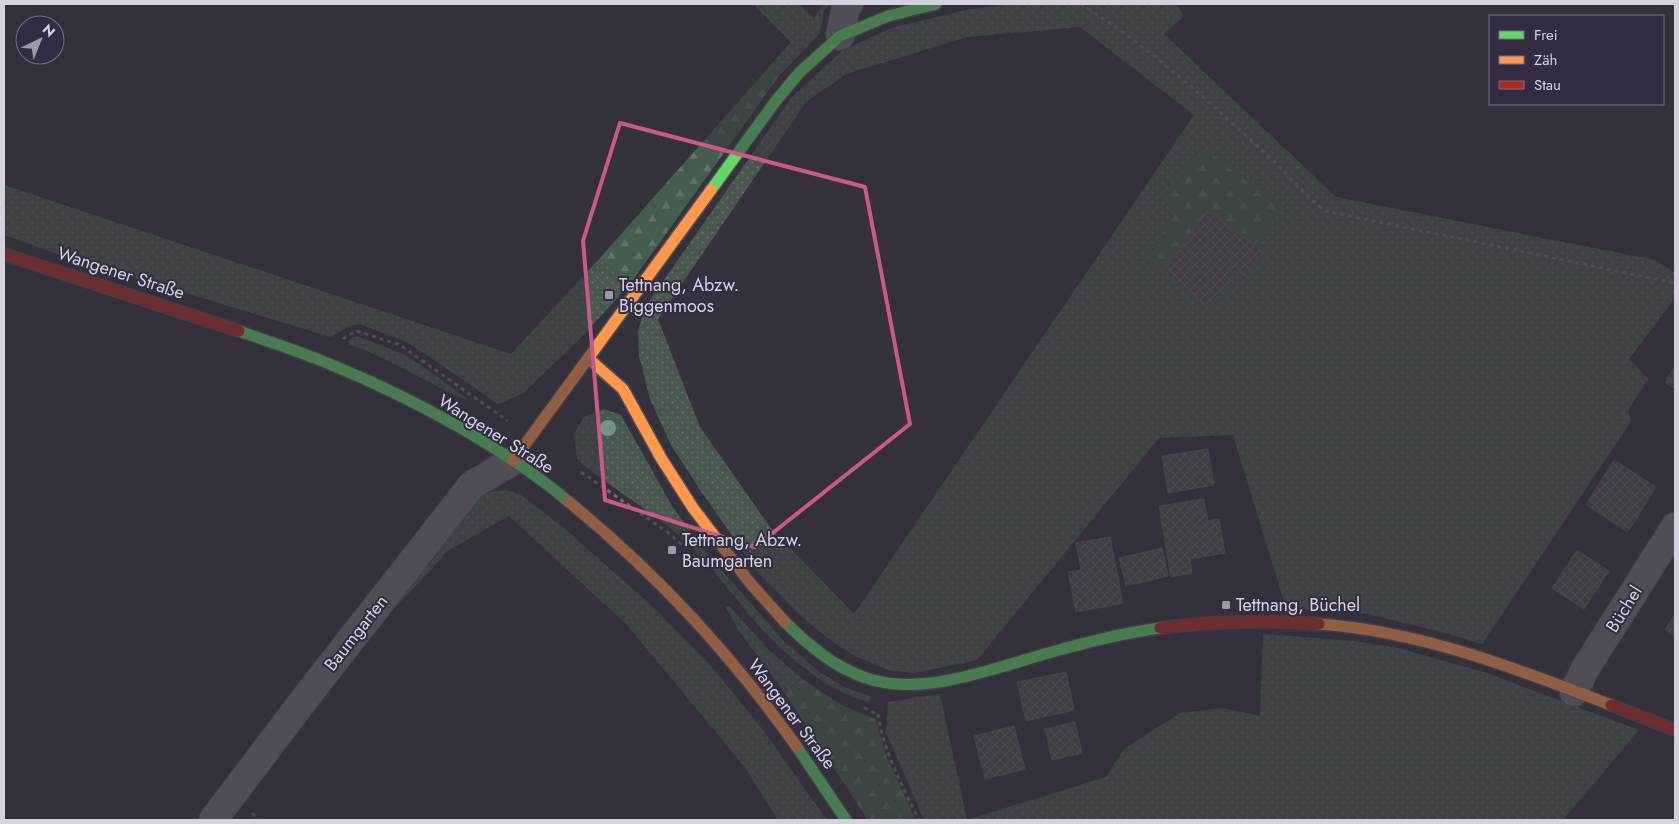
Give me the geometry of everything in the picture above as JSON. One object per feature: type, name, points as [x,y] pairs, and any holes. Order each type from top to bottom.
[{"type":"main road","points":[[513,461],[775,102],[799,73],[840,36],[888,16],[936,4]]},
{"type":"main road","name":"Wangener Straße","points":[[4,254],[200,317],[328,363],[409,401],[513,461],[563,497],[608,535],[673,596],[718,645],[775,716],[816,772],[846,820]]},
{"type":"main road","points":[[589,359],[618,384],[629,398],[678,486],[712,535],[760,595],[814,649],[846,670],[879,683],[910,685],[937,683],[963,678],[1128,633],[1192,625],[1262,622],[1349,627],[1386,633],[1470,655],[1675,730]]},
{"type":"street","points":[[840,36],[844,11],[849,4]]},
{"type":"street","name":"Baumgarten","points":[[214,820],[310,692],[472,485],[513,461]]},
{"type":"street","name":"Büchel","points":[[1574,692],[1585,669],[1675,527]]},
{"type":"path","points":[[1081,4],[1137,42],[1202,96],[1311,200],[1326,211],[1675,283]]},
{"type":"path","points":[[879,683],[878,714],[880,728],[901,783],[919,820]]},
{"type":"highlighted area","points":[[620,123],[865,187],[910,424],[755,547],[605,500],[583,241]]},
{"type":"green space","points":[[753,4],[798,4],[814,18],[823,4],[831,4],[824,10],[820,33],[779,76],[770,66],[791,42]]},
{"type":"green space","points":[[1011,4],[1176,4],[1184,16],[1164,34],[1336,197],[1655,260],[1675,273],[1675,298],[1629,359],[1648,379],[1628,410],[1631,421],[1482,644],[1367,614],[1286,608],[1233,435],[1159,438],[977,660],[915,673],[888,670],[855,656],[834,643],[803,618],[760,575],[671,445],[650,399],[639,356],[638,331],[645,307],[792,97],[842,51],[891,28],[966,10]],"holes":[[[1080,27],[1194,115],[854,614],[770,527],[700,427],[658,319],[806,102],[846,74],[967,37]]]},
{"type":"green space","points":[[770,66],[779,76],[630,284],[599,259]]},
{"type":"green space","points":[[1202,148],[1284,209],[1254,245],[1208,211],[1163,272],[1146,263],[1177,210],[1162,197]]},
{"type":"green space","points":[[4,185],[511,354],[599,259],[630,284],[577,342],[522,394],[498,404],[403,340],[359,324],[349,326],[331,337],[60,255],[4,235]]},
{"type":"green space","points":[[353,337],[359,337],[403,354],[470,401],[348,344],[348,341]]},
{"type":"green space","points":[[604,409],[621,415],[672,506],[704,550],[781,638],[818,671],[844,687],[872,697],[867,702],[836,689],[796,661],[760,627],[691,546],[577,459],[574,434],[584,417]]},
{"type":"green space","points":[[507,490],[521,495],[564,528],[652,606],[711,666],[760,726],[827,820],[778,820],[744,766],[626,624],[509,516],[449,550],[343,664],[477,498],[485,493]]},
{"type":"green space","points":[[729,606],[770,651],[802,679],[784,692],[739,631],[726,608]]},
{"type":"green space","points":[[1263,634],[1354,641],[1398,648],[1487,673],[1639,730],[1563,820],[967,820],[1106,777],[1124,749],[1180,713],[1222,708],[1260,716]]},
{"type":"green space","points":[[802,679],[841,705],[875,719],[887,758],[916,820],[868,820],[784,692]]},
{"type":"green space","points":[[940,694],[967,820],[924,820],[886,732],[888,702]]},
{"type":"building","points":[[1208,211],[1263,252],[1245,276],[1237,270],[1210,307],[1163,272]]},
{"type":"building","points":[[610,287],[617,293],[608,304],[601,297]]},
{"type":"building","points":[[1675,366],[1675,389],[1665,382]]},
{"type":"building","points":[[1208,449],[1214,485],[1168,493],[1162,456]]},
{"type":"building","points":[[1614,460],[1656,487],[1628,532],[1586,505]]},
{"type":"building","points":[[1204,499],[1208,521],[1219,519],[1225,553],[1190,559],[1192,573],[1171,577],[1159,506]]},
{"type":"building","points":[[1110,537],[1123,603],[1076,612],[1068,572],[1081,570],[1076,543]]},
{"type":"building","points":[[1162,548],[1168,576],[1126,586],[1119,558]]},
{"type":"building","points":[[1577,550],[1609,571],[1584,609],[1552,588]]},
{"type":"building","points":[[1675,614],[1675,637],[1665,630]]},
{"type":"building","points":[[1066,672],[1074,710],[1026,721],[1017,682]]},
{"type":"building","points":[[1075,722],[1082,753],[1052,760],[1045,729]]},
{"type":"building","points":[[1014,726],[1025,769],[985,779],[974,736]]},
{"type":"traffic: fast","points":[[711,190],[775,102],[799,73],[840,36],[888,16],[936,4]]},
{"type":"traffic: fast","points":[[239,331],[332,365],[424,408],[486,443],[543,481],[569,502]]},
{"type":"traffic: fast","points":[[785,622],[812,647],[843,668],[866,678],[888,683],[911,684],[935,683],[959,678],[1092,641],[1160,628]]},
{"type":"traffic: fast","points":[[797,747],[846,820]]},
{"type":"traffic: slow","points":[[513,461],[711,190]]},
{"type":"traffic: slow","points":[[589,359],[623,389],[661,458],[693,508],[750,583],[785,622]]},
{"type":"traffic: slow","points":[[569,502],[633,558],[719,647],[772,712],[797,747]]},
{"type":"traffic: slow","points":[[1319,624],[1357,628],[1431,643],[1504,665],[1611,705]]},
{"type":"traffic: jam","points":[[4,254],[239,331]]},
{"type":"traffic: jam","points":[[1160,628],[1240,622],[1319,624]]},
{"type":"traffic: jam","points":[[1611,705],[1675,730]]},
{"type":"place","name":"Tettnang, Abzw. Biggenmoos","points":[[609,295]]},
{"type":"place","name":"Tettnang, Abzw. Baumgarten","points":[[672,550]]},
{"type":"place","name":"Tettnang, Büchel","points":[[1226,605]]}]
